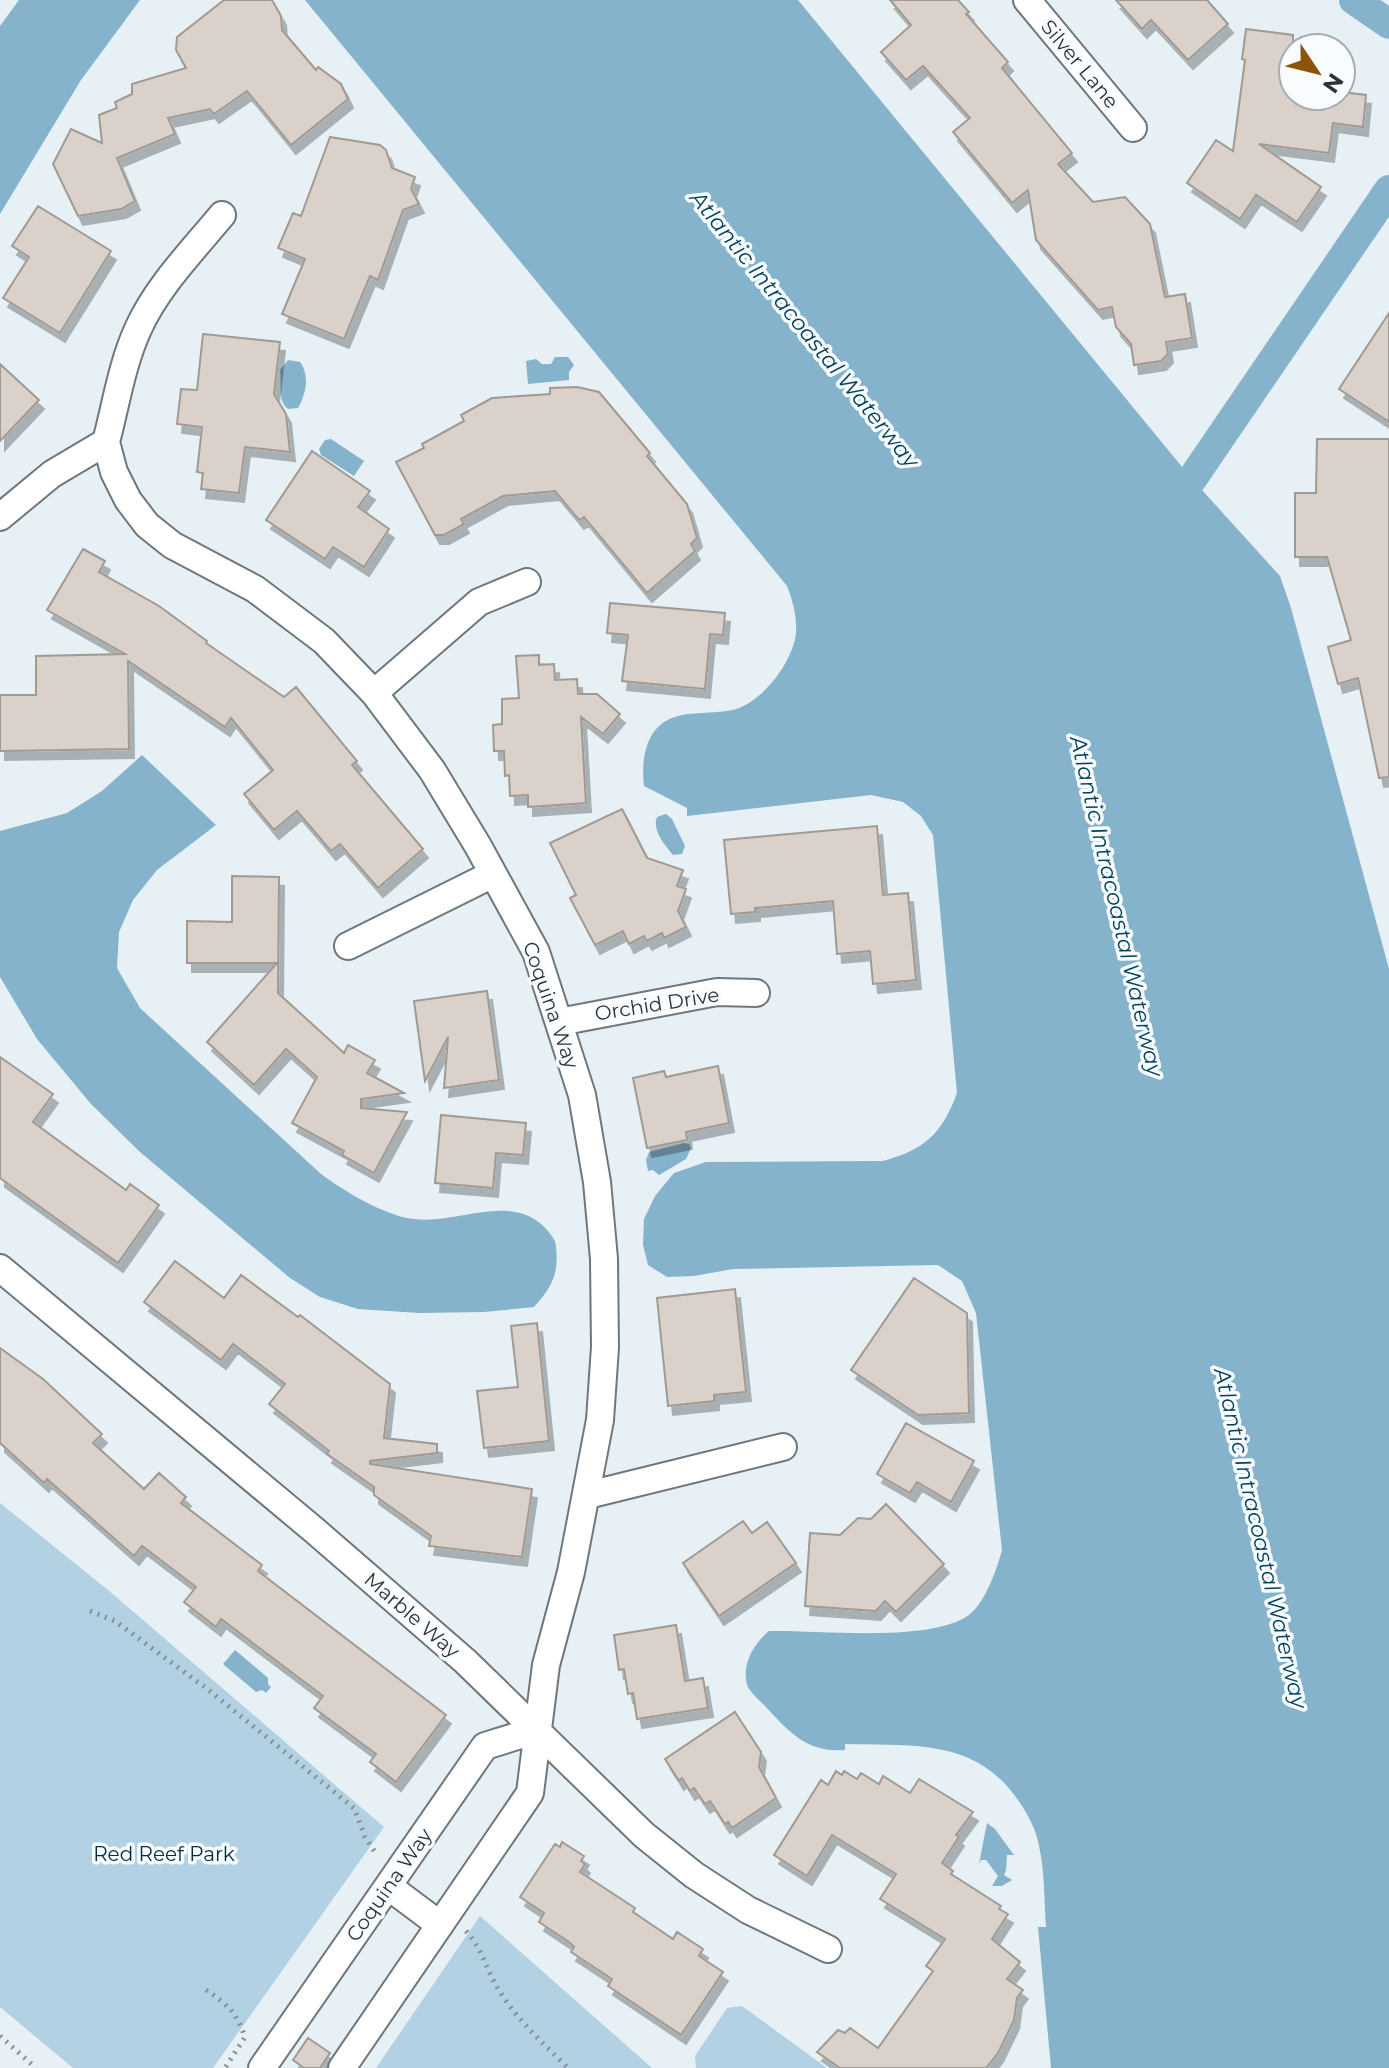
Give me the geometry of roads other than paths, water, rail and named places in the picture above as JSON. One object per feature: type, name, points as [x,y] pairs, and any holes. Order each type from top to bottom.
[{"type":"street","name":"Silver Lane","points":[[1027,0],[1133,128]]},
{"type":"street","points":[[0,517],[52,474],[106,442],[127,357],[137,330],[151,305],[222,215]]},
{"type":"street","name":"Coquina Way","points":[[106,442],[114,472],[128,500],[147,525],[172,545],[255,589],[324,641],[374,693],[432,770],[536,952],[582,1095],[597,1182],[604,1259],[605,1347],[601,1405],[588,1495],[546,1665],[530,1793],[342,2068]]},
{"type":"street","points":[[374,693],[479,602],[527,582]]},
{"type":"street","points":[[348,946],[493,874]]},
{"type":"street","name":"Orchid Drive","points":[[559,1022],[717,992],[756,993]]},
{"type":"street","name":"Marble Way","points":[[0,1268],[326,1540],[465,1661],[644,1835],[694,1875],[776,1925],[828,1949]]},
{"type":"street","points":[[588,1495],[783,1447]]},
{"type":"street","name":"Coquina Way","points":[[262,2068],[485,1746],[537,1730]]},
{"type":"street","points":[[392,1881],[443,1920]]},
{"type":"water","points":[[19,0],[140,0],[81,80],[0,214],[0,26]]},
{"type":"water","name":"Atlantic Intracoastal Waterway","points":[[305,0],[798,0],[1192,479],[1280,576],[1389,969],[1389,2068],[1051,2068],[1038,1927],[1046,1927],[1042,1866],[1036,1833],[1015,1796],[998,1777],[980,1764],[938,1749],[845,1744],[845,1750],[832,1750],[809,1744],[782,1724],[748,1687],[747,1663],[758,1642],[769,1631],[902,1632],[951,1624],[969,1615],[985,1594],[1002,1550],[976,1313],[962,1281],[938,1265],[733,1269],[667,1277],[648,1265],[643,1245],[644,1219],[655,1196],[674,1173],[706,1162],[883,1161],[910,1152],[938,1130],[957,1093],[933,835],[921,816],[903,802],[871,795],[687,816],[687,808],[644,786],[643,767],[647,747],[656,729],[663,723],[679,716],[744,706],[774,680],[789,656],[796,633],[794,609],[787,586]]},
{"type":"water","points":[[555,357],[568,357],[574,365],[569,372],[569,380],[528,384],[526,361],[536,359],[542,364],[551,364]]},
{"type":"water","points":[[288,360],[300,362],[305,373],[305,391],[298,408],[288,409],[282,398],[280,370]]},
{"type":"water","points":[[331,439],[364,461],[354,476],[321,455],[319,449],[325,440]]},
{"type":"water","points":[[142,755],[216,825],[157,870],[133,900],[119,932],[117,968],[140,1008],[321,1174],[365,1202],[414,1219],[431,1220],[502,1211],[534,1219],[554,1239],[557,1257],[553,1280],[534,1307],[420,1313],[358,1309],[320,1297],[290,1278],[140,1152],[91,1104],[37,1039],[0,977],[0,831],[67,813],[102,791]]},
{"type":"water","points":[[666,814],[672,819],[685,846],[682,854],[673,855],[657,832],[657,817]]},
{"type":"water","points":[[684,1143],[691,1148],[686,1159],[659,1175],[653,1170],[648,1171],[646,1160],[649,1152]]},
{"type":"water","points":[[235,1650],[268,1678],[271,1687],[266,1693],[262,1690],[256,1692],[223,1664]]},
{"type":"water","points":[[987,1823],[1014,1855],[1007,1855],[1004,1875],[1012,1880],[1002,1886],[992,1886],[998,1876],[986,1860],[981,1860],[979,1864]]},
{"type":"waterway","points":[[1354,0],[1389,24]]},
{"type":"waterway","points":[[1166,510],[1192,479],[1389,190]]},
{"type":"park label","name":"Red Reef Park","points":[[164,1854]]}]
